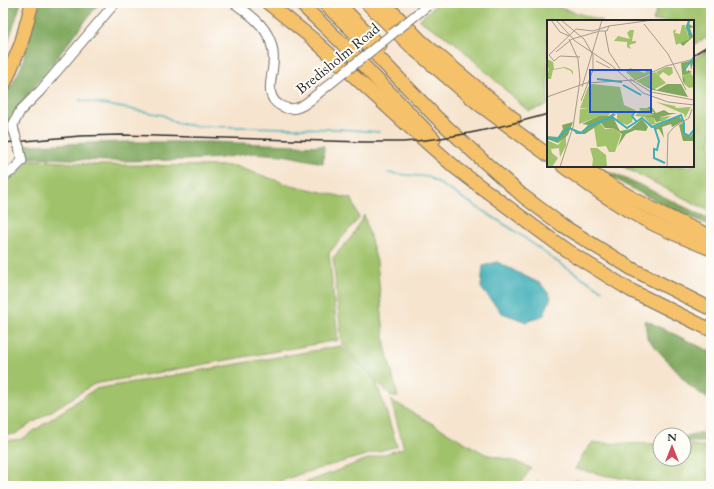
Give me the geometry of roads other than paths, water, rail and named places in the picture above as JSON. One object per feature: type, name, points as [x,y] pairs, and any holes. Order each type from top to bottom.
[{"type":"highway","points":[[3,87],[21,44],[32,3]]},
{"type":"highway","points":[[268,3],[338,62],[457,169],[566,250],[642,296],[711,330]]},
{"type":"highway","points":[[300,3],[341,42],[403,108],[462,166],[501,201]]},
{"type":"highway","points":[[324,3],[436,117],[523,196],[563,226],[619,261],[711,309]]},
{"type":"highway","points":[[330,3],[382,61]]},
{"type":"highway","points":[[338,3],[447,117],[484,153],[554,212],[619,261]]},
{"type":"highway","points":[[367,3],[414,49],[480,105],[547,154]]},
{"type":"highway","points":[[384,3],[421,41],[506,113],[547,143]]},
{"type":"highway","points":[[338,62],[420,144],[522,228],[557,253],[626,295],[711,335]]},
{"type":"highway","points":[[564,167],[607,198],[639,216],[671,232],[711,249]]},
{"type":"highway","points":[[582,167],[633,200],[664,216],[711,236]]},
{"type":"street","points":[[3,176],[12,171],[22,161],[13,125],[20,111],[40,91],[115,3]]},
{"type":"street","name":"Bredisholm Road","points":[[234,3],[255,18],[271,42],[273,65],[270,92],[275,102],[284,108],[302,107],[428,4]]},
{"type":"water","points":[[497,262],[541,284],[551,297],[544,315],[527,322],[502,313],[481,288],[483,266]]},
{"type":"waterway","points":[[79,100],[163,115],[176,123],[194,126],[338,129],[379,132]]},
{"type":"waterway","points":[[388,173],[429,177],[515,231],[553,259],[602,290]]},
{"type":"waterway","points":[[535,486],[538,481]]},
{"type":"railway","points":[[694,54],[711,44]]},
{"type":"railway","points":[[3,143],[80,136],[122,135],[403,142],[476,132],[547,114]]}]
